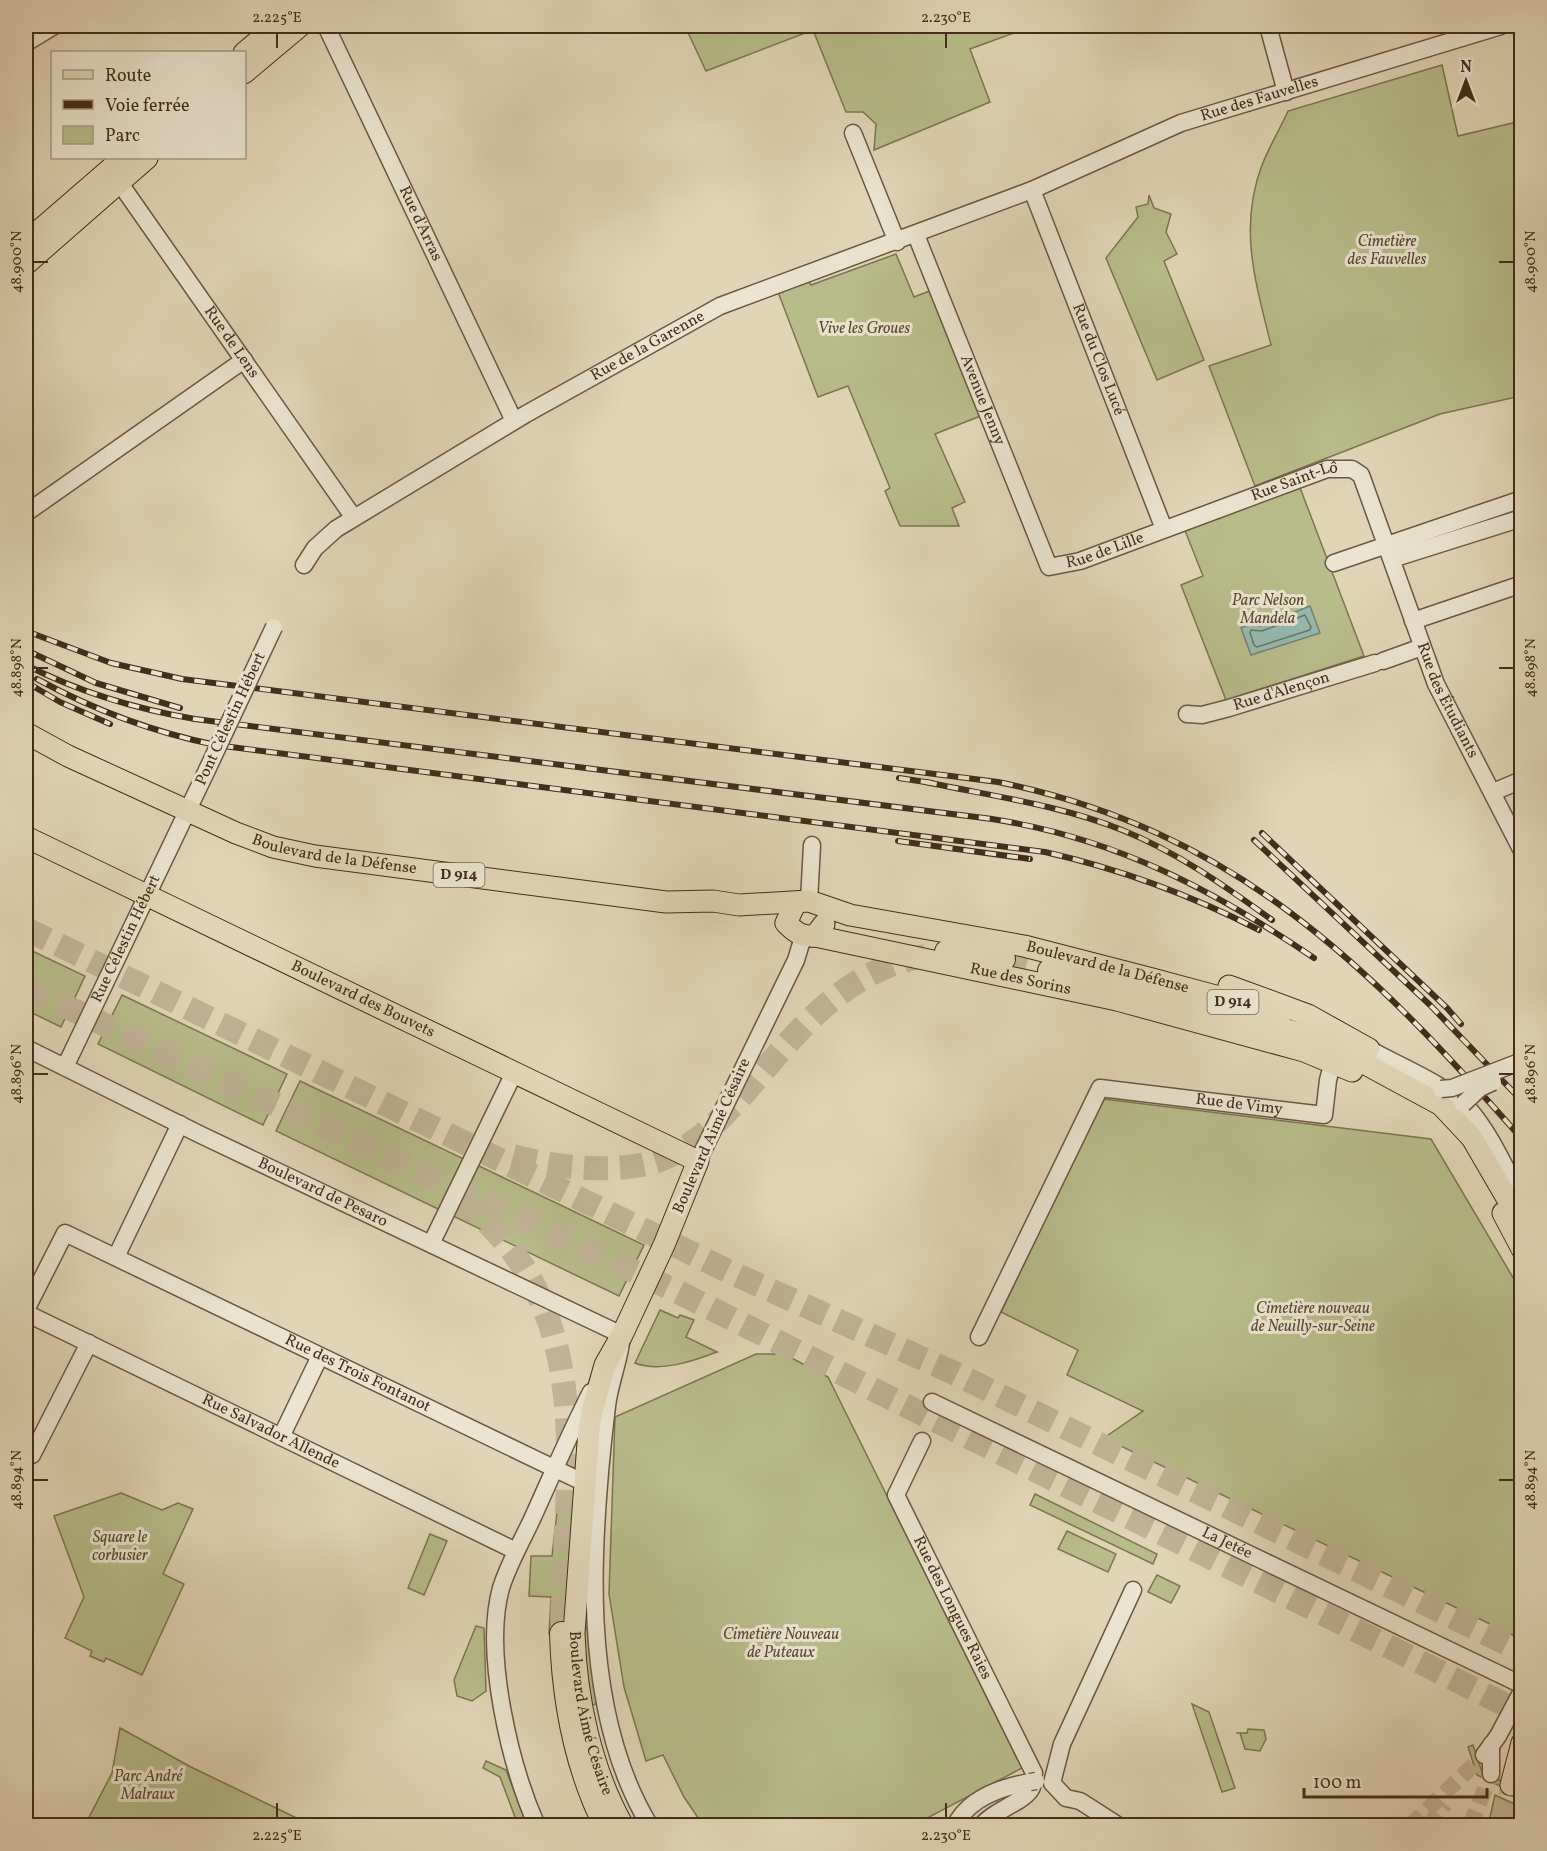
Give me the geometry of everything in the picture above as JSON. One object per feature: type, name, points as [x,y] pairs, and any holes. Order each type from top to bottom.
[{"type":"highway","points":[[947,952],[1003,959]]},
{"type":"highway","points":[[1050,971],[1150,995],[1332,1051]]},
{"type":"highway","points":[[562,1634],[566,1687],[575,1739],[590,1790],[606,1826]]},
{"type":"main road","points":[[246,51],[276,26]]},
{"type":"main road","points":[[246,71],[300,26]]},
{"type":"main road","points":[[26,242],[117,170],[144,159]]},
{"type":"main road","points":[[26,264],[117,170]]},
{"type":"main road","name":"Boulevard de la Défense","points":[[26,733],[68,756],[258,842],[315,856],[666,902],[713,901],[739,905],[809,903],[850,915],[1024,946],[1223,998],[1441,1105],[1461,1123],[1472,1138],[1521,1224]]},
{"type":"main road","name":"Boulevard des Bouvets","points":[[26,837],[698,1161]]},
{"type":"main road","points":[[786,923],[809,903],[825,923],[809,936]]},
{"type":"main road","name":"Boulevard de la Défense","points":[[739,905],[786,923],[809,936]]},
{"type":"main road","name":"Rue des Sorins","points":[[809,936],[1117,1000],[1304,1051],[1332,1051]]},
{"type":"main road","points":[[1135,975],[1148,966],[1158,966],[1226,985],[1308,1015],[1369,1049]]},
{"type":"main road","points":[[1332,1051],[1445,1123],[1464,1144],[1521,1249]]},
{"type":"main road","name":"Boulevard Aimé Césaire","points":[[623,1826],[594,1756],[580,1697],[575,1662],[577,1596],[592,1487],[592,1410],[605,1365],[622,1335],[684,1199],[698,1161]]},
{"type":"main road","points":[[1510,1785],[1521,1743]]},
{"type":"street","points":[[26,43],[54,26]]},
{"type":"street","name":"Rue d'Arras","points":[[326,26],[514,421]]},
{"type":"street","points":[[1268,26],[1286,92]]},
{"type":"street","name":"Rue des Fauvelles","points":[[1029,192],[1180,123],[1501,26]]},
{"type":"street","points":[[853,133],[897,242]]},
{"type":"street","name":"Rue de Lens","points":[[117,170],[244,360],[354,518]]},
{"type":"street","name":"Rue de la Garenne","points":[[304,565],[315,548],[336,529],[514,421],[720,306],[777,283],[897,242],[1029,192]]},
{"type":"street","name":"Rue du Clos Lucé","points":[[1029,192],[1161,530]]},
{"type":"street","name":"Avenue Jenny","points":[[916,235],[1049,567]]},
{"type":"street","points":[[26,513],[244,360]]},
{"type":"street","name":"Rue Saint-Lô","points":[[1161,530],[1180,525],[1327,469],[1340,467],[1352,469],[1366,483],[1390,552]]},
{"type":"street","points":[[1390,552],[1521,499]]},
{"type":"street","points":[[1334,563],[1390,552],[1521,518]]},
{"type":"street","name":"Rue de Lille","points":[[1049,567],[1080,561],[1161,530]]},
{"type":"street","name":"Rue des Étudiants","points":[[1390,552],[1436,684],[1493,792],[1521,851]]},
{"type":"street","points":[[1413,621],[1521,584]]},
{"type":"street","name":"Pont Célestin Hébert","points":[[187,810],[274,627]]},
{"type":"street","name":"Rue d'Alençon","points":[[1187,714],[1202,715],[1229,708],[1379,662],[1422,646]]},
{"type":"street","points":[[1493,792],[1521,780]]},
{"type":"street","name":"Rue Célestin Hébert","points":[[65,1067],[187,810]]},
{"type":"street","points":[[809,903],[812,845]]},
{"type":"street","name":"Boulevard Aimé Césaire","points":[[698,1161],[809,936]]},
{"type":"street","name":"Boulevard de Pesaro","points":[[26,1048],[622,1335]]},
{"type":"street","points":[[1369,1049],[1441,1089],[1463,1104],[1494,1147],[1521,1200]]},
{"type":"street","name":"Rue de Vimy","points":[[979,1337],[1100,1088],[1324,1115],[1332,1051]]},
{"type":"street","points":[[1441,1089],[1452,1088],[1521,1061]]},
{"type":"street","points":[[1463,1104],[1480,1088],[1521,1071]]},
{"type":"street","points":[[431,1244],[514,1073]]},
{"type":"street","points":[[116,1257],[180,1124]]},
{"type":"street","name":"Rue des Trois Fontanot","points":[[65,1233],[592,1487]]},
{"type":"street","name":"Rue Salvador Allende","points":[[65,1233],[26,1311],[516,1551]]},
{"type":"street","name":"Boulevard Aimé Césaire","points":[[622,1335],[620,1361],[608,1402],[592,1487],[596,1629],[601,1687],[611,1730],[625,1775],[650,1826]]},
{"type":"street","points":[[32,1455],[89,1343]]},
{"type":"street","points":[[281,1437],[320,1356]]},
{"type":"street","points":[[537,1826],[513,1764],[499,1675],[497,1647],[501,1590],[516,1551],[605,1365]]},
{"type":"street","name":"La Jetée","points":[[932,1402],[1521,1685]]},
{"type":"street","name":"Rue des Longues Raies","points":[[922,1441],[896,1495],[1037,1781]]},
{"type":"street","points":[[981,1826],[999,1809],[1027,1797],[1062,1744],[1133,1590]]},
{"type":"street","name":"Boulevard Aimé Césaire","points":[[577,1596],[596,1629]]},
{"type":"street","points":[[1491,1774],[1488,1750],[1521,1691]]},
{"type":"street","points":[[955,1826],[963,1812],[977,1801],[996,1791],[1037,1781],[1066,1798],[1080,1801],[1119,1826]]},
{"type":"green space","points":[[685,26],[1033,26],[970,49],[990,102],[874,150],[876,124],[863,112],[846,112],[813,30],[706,71]]},
{"type":"green space","name":"Cimetière des Fauvelles","points":[[1442,65],[1458,136],[1521,121],[1521,396],[1440,414],[1255,486],[1209,366],[1271,345],[1255,278],[1250,234],[1255,188],[1265,158],[1288,111]]},
{"type":"green space","points":[[1149,195],[1154,208],[1171,214],[1166,232],[1177,254],[1164,261],[1204,360],[1157,380],[1106,258],[1138,217],[1136,207],[1148,204]]},
{"type":"green space","name":"Vive les Groues","points":[[896,254],[914,297],[932,290],[983,415],[935,434],[965,502],[952,508],[959,526],[900,526],[885,491],[890,488],[848,386],[818,397],[778,292],[809,282],[811,285]]},
{"type":"green space","name":"Parc Nelson Mandela","points":[[1299,485],[1364,656],[1226,700],[1181,585],[1203,576],[1184,528]]},
{"type":"green space","points":[[26,948],[85,976],[61,1027],[26,1010]]},
{"type":"green space","points":[[122,995],[287,1074],[263,1125],[98,1044]]},
{"type":"green space","points":[[300,1081],[464,1159],[440,1210],[276,1131]]},
{"type":"green space","name":"Cimetière nouveau de Neuilly-sur-Seine","points":[[1103,1099],[1431,1139],[1521,1291],[1521,1631],[1515,1636],[1104,1438],[1143,1411],[1067,1375],[1078,1350],[1001,1312]]},
{"type":"green space","points":[[477,1165],[644,1245],[619,1296],[453,1216]]},
{"type":"green space","points":[[660,1310],[678,1318],[680,1315],[694,1320],[686,1337],[717,1352],[666,1366],[655,1367],[635,1363]]},
{"type":"green space","name":"Cimetière Nouveau de Puteaux","points":[[756,1354],[784,1354],[828,1377],[1022,1768],[914,1825],[703,1825],[684,1797],[663,1755],[646,1761],[624,1687],[609,1594],[615,1417]]},
{"type":"green space","name":"Square le corbusier","points":[[121,1493],[162,1510],[178,1503],[193,1509],[163,1574],[184,1584],[142,1675],[106,1658],[104,1662],[90,1656],[92,1651],[65,1638],[84,1597],[54,1516]]},
{"type":"green space","points":[[1035,1494],[1157,1554],[1153,1564],[1030,1505]]},
{"type":"green space","points":[[559,1495],[575,1497],[568,1635],[549,1634],[551,1597],[529,1596],[531,1556],[552,1556]]},
{"type":"green space","points":[[1067,1531],[1116,1554],[1108,1572],[1058,1549]]},
{"type":"green space","points":[[430,1534],[447,1541],[424,1595],[408,1588]]},
{"type":"green space","points":[[1157,1575],[1180,1586],[1171,1603],[1148,1592]]},
{"type":"green space","points":[[476,1626],[484,1628],[486,1691],[472,1701],[457,1696],[454,1680]]},
{"type":"green space","points":[[578,1627],[594,1629],[602,1703],[587,1706]]},
{"type":"green space","points":[[1192,1704],[1209,1712],[1235,1788],[1222,1792]]},
{"type":"green space","name":"Parc André Malraux","points":[[120,1728],[191,1767],[311,1825],[85,1825],[112,1773]]},
{"type":"green space","points":[[1248,1729],[1264,1730],[1266,1739],[1260,1751],[1245,1749],[1240,1733],[1247,1733]]},
{"type":"green space","points":[[1473,1745],[1482,1772],[1521,1790],[1521,1796],[1477,1775],[1468,1747]]},
{"type":"green space","points":[[486,1761],[506,1770],[527,1825],[518,1825],[500,1777],[483,1768]]},
{"type":"green space","points":[[1495,1795],[1521,1807],[1521,1825],[1497,1825],[1489,1821]]},
{"type":"water","points":[[1310,606],[1320,633],[1251,655],[1241,628],[1257,621],[1260,626]]},
{"type":"tunnel","points":[[26,929],[728,1271],[952,1372],[1522,1651]]},
{"type":"tunnel","points":[[513,1156],[584,1168],[638,1166],[668,1157],[694,1142],[716,1122],[825,1006],[870,974],[896,963],[925,956]]},
{"type":"tunnel","points":[[1003,959],[1050,971]]},
{"type":"tunnel","points":[[26,988],[674,1290],[1522,1713]]},
{"type":"tunnel","points":[[461,1198],[497,1233],[527,1273],[547,1315],[559,1358],[566,1404],[568,1450],[562,1634]]},
{"type":"tunnel","points":[[1410,1826],[1484,1755]]},
{"type":"tunnel","points":[[1470,1826],[1491,1774]]},
{"type":"tunnel","points":[[1503,1826],[1511,1785]]},
{"type":"tunnel","points":[[1428,1826],[1445,1804]]},
{"type":"railway","points":[[26,631],[111,663],[182,679],[998,782],[1082,804],[1158,834],[1227,870],[1291,913],[1351,962],[1409,1017],[1522,1139]]},
{"type":"railway","points":[[26,650],[96,683],[180,708]]},
{"type":"railway","points":[[26,665],[46,675],[108,698],[195,719],[992,819],[1037,828],[1080,839],[1161,870],[1238,910],[1314,958]]},
{"type":"railway","points":[[37,679],[80,701],[124,719],[169,734],[216,745],[1045,852],[1101,866],[1155,884],[1207,905],[1259,930]]},
{"type":"railway","points":[[26,682],[60,702],[110,724]]},
{"type":"railway","points":[[899,778],[932,783]]},
{"type":"railway","points":[[926,782],[1050,808],[1122,830],[1181,859],[1272,920]]},
{"type":"railway","points":[[1262,833],[1447,1008],[1461,1024]]},
{"type":"railway","points":[[1254,840],[1430,1005],[1522,1101]]},
{"type":"railway","points":[[898,841],[1030,859]]}]
